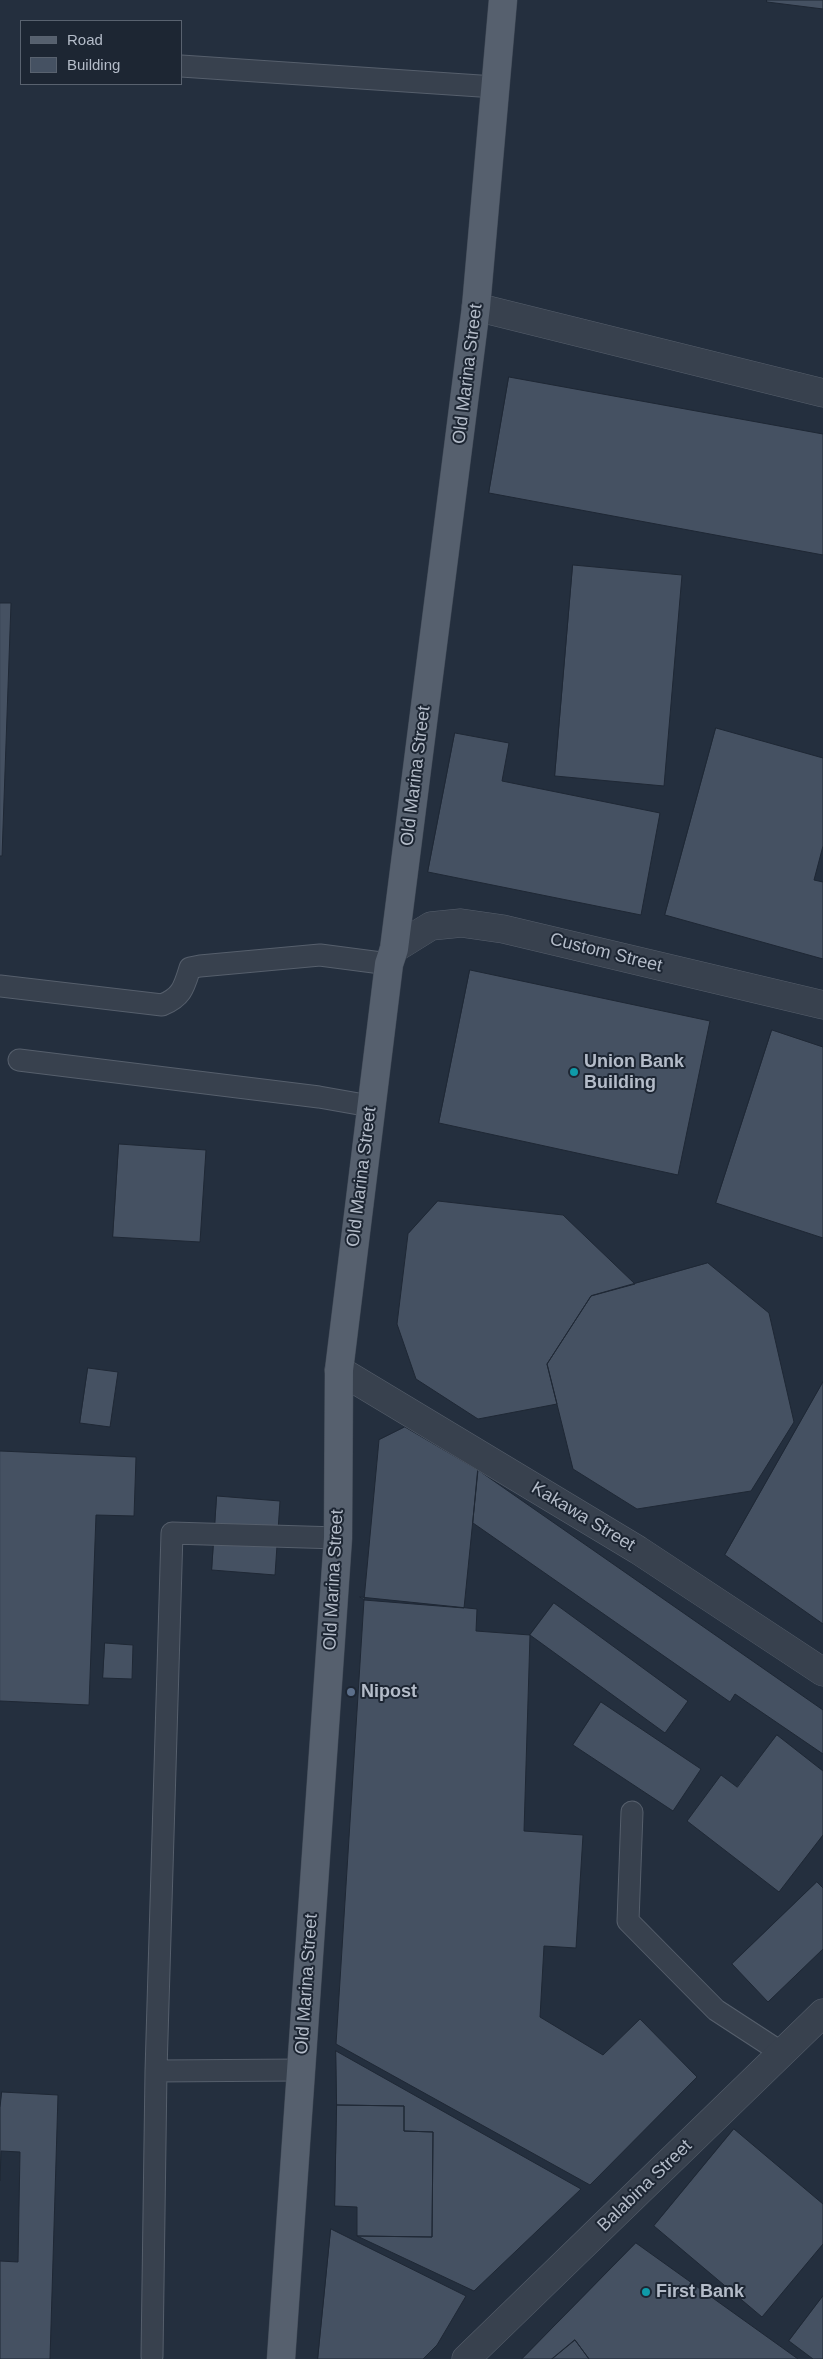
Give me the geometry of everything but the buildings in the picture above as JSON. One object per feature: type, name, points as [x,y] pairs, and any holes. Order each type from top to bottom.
[{"type":"main road","name":"Old Marina Street","points":[[280,2359],[338,1538],[339,1370],[370,1106],[392,957],[476,306],[503,0]]},
{"type":"street","points":[[476,306],[823,393]]},
{"type":"street","name":"Custom Street","points":[[392,957],[431,926],[461,923],[503,928],[823,1005]]},
{"type":"street","name":"Kakawa Street","points":[[339,1370],[638,1550],[823,1672]]},
{"type":"street","name":"Balabina Street","points":[[466,2359],[823,2013]]},
{"type":"lane","points":[[182,66],[495,86]]},
{"type":"lane","points":[[0,986],[162,1004],[174,1000],[183,988],[190,968],[320,955],[392,957]]},
{"type":"lane","points":[[19,1060],[319,1097],[370,1106]]},
{"type":"lane","points":[[152,2356],[156,2072],[172,1533],[338,1538]]},
{"type":"lane","points":[[632,1812],[628,1921],[716,2010],[782,2053]]},
{"type":"lane","points":[[156,2072],[301,2070]]},
{"type":"place","name":"Union Bank Building","points":[[574,1072]]},
{"type":"place","name":"Nipost","points":[[351,1692]]},
{"type":"place","name":"First Bank","points":[[646,2292]]}]
